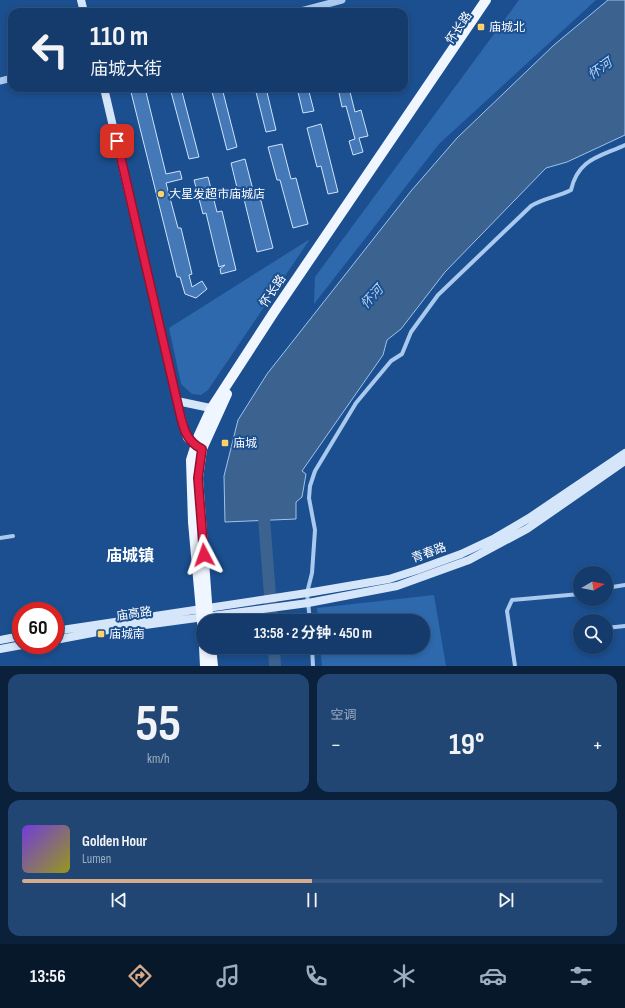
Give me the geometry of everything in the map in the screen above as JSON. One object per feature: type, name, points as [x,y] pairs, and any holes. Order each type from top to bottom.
[{"type":"main road","name":"怀长路","points":[[209,613],[198,478],[198,448],[215,409],[347,204],[486,0]]},
{"type":"main road","name":"怀长路","points":[[215,409],[226,396],[266,333],[494,0]]},
{"type":"main road","points":[[105,92],[177,401],[187,438],[198,448]]},
{"type":"main road","points":[[177,401],[215,409]]},
{"type":"main road","name":"青春路","points":[[209,613],[307,593],[390,579],[461,554],[495,538],[529,518],[625,453]]},
{"type":"main road","name":"青春路","points":[[209,613],[308,602],[397,586],[469,560],[527,529],[625,461]]},
{"type":"main road","name":"庙高路","points":[[64,630],[209,613]]},
{"type":"main road","name":"庙高路","points":[[64,638],[209,613]]},
{"type":"main road","points":[[0,640],[12,638]]},
{"type":"main road","points":[[0,648],[12,646]]},
{"type":"main road","points":[[204,654],[205,666]]},
{"type":"main road","points":[[212,654],[213,666]]},
{"type":"street","points":[[312,8],[342,0]]},
{"type":"street","points":[[309,614],[307,593],[312,573],[315,530],[309,498],[310,486],[315,471],[356,403],[391,361],[402,354],[411,332],[438,295],[531,206],[539,201],[560,196],[571,190],[574,177],[582,165],[625,145]]},
{"type":"street","points":[[0,538],[13,536]]},
{"type":"street","points":[[613,587],[625,585]]},
{"type":"street","points":[[515,666],[506,611],[512,600],[573,595]]},
{"type":"street","points":[[613,627],[625,626]]},
{"type":"street","points":[[312,654],[313,666]]},
{"type":"shaded area","points":[[519,0],[596,0],[439,144],[314,304],[315,277]]},
{"type":"shaded area","points":[[310,239],[208,390],[201,395],[192,394],[181,384],[169,328]]},
{"type":"shaded area","points":[[434,595],[446,666],[322,666],[321,654],[430,654],[430,614],[317,614],[317,608]]},
{"type":"water","points":[[608,0],[625,0],[625,135],[567,162],[546,168],[445,272],[401,329],[387,340],[383,355],[302,471],[306,474],[302,497],[296,502],[296,519],[225,522],[224,476],[238,420],[267,374],[411,191],[457,138],[554,45]]},
{"type":"building","points":[[131,92],[146,92],[166,174],[180,171],[182,179],[166,183],[178,228],[181,228],[192,274],[189,275],[192,287],[202,281],[207,289],[196,298],[185,294],[180,277],[177,277]]},
{"type":"building","points":[[171,92],[182,92],[199,157],[189,159]]},
{"type":"building","points":[[212,92],[223,92],[237,147],[227,150]]},
{"type":"building","points":[[256,92],[267,92],[276,130],[266,132]]},
{"type":"building","points":[[298,92],[309,92],[314,111],[303,113]]},
{"type":"building","points":[[339,92],[350,92],[355,112],[361,110],[368,136],[359,138],[363,152],[353,155],[349,141],[355,139],[346,106],[342,107]]},
{"type":"building","points":[[321,124],[338,192],[328,194],[321,166],[317,167],[307,128]]},
{"type":"building","points":[[282,144],[291,179],[296,178],[308,224],[293,228],[280,180],[277,180],[268,147]]},
{"type":"building","points":[[245,159],[254,194],[259,193],[273,248],[257,252],[243,195],[239,196],[231,163]]},
{"type":"building","points":[[208,177],[217,212],[222,211],[236,270],[221,274],[220,269],[225,265],[219,267],[206,213],[203,214],[194,180]]},
{"type":"waterway","name":"怀河","points":[[263,505],[271,614]]},
{"type":"waterway","name":"怀河","points":[[274,654],[275,666]]},
{"type":"place","name":"庙城北","points":[[481,27]]},
{"type":"place","name":"大星发超市庙城店","points":[[161,194]]},
{"type":"place","name":"庙城","points":[[225,443]]},
{"type":"place","name":"庙城南","points":[[101,634]]},
{"type":"district","name":"庙城镇","points":[[130,556]]},
{"type":"route","points":[[117,141],[177,401],[187,438],[195,446],[202,449],[198,478],[204,555]]}]
